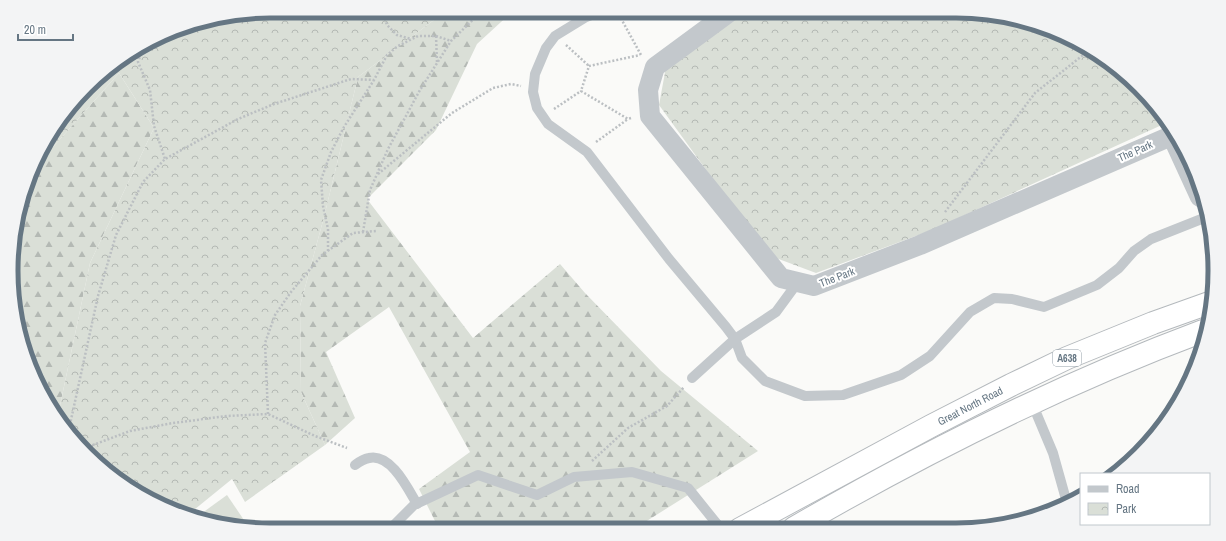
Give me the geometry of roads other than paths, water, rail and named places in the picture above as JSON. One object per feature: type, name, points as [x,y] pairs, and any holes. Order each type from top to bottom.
[{"type":"highway","name":"Great North Road","points":[[749,523],[931,426],[1025,378],[1067,358],[1153,323],[1206,304]]},
{"type":"highway","name":"A638","points":[[803,523],[939,448],[1032,403],[1160,347],[1200,332]]},
{"type":"street","name":"The Park","points":[[719,18],[648,61],[650,116],[781,278],[814,286],[920,245],[1170,137]]},
{"type":"lane","points":[[584,18],[555,36],[546,48],[535,74],[533,87],[537,108],[548,124],[587,152],[669,259],[735,339],[742,358],[765,381],[805,396],[843,395],[901,375],[930,356],[970,312],[994,298],[1012,299],[1044,307],[1097,285],[1119,268],[1134,251],[1152,239],[1202,219]]},
{"type":"lane","points":[[692,378],[735,339],[776,312],[798,282]]},
{"type":"lane","points":[[1032,403],[1053,453],[1066,498]]},
{"type":"lane","points":[[355,465],[370,458],[382,460],[398,472],[417,504]]},
{"type":"lane","points":[[396,523],[414,505],[478,475],[537,495],[574,477],[632,472],[688,488],[716,523]]}]
